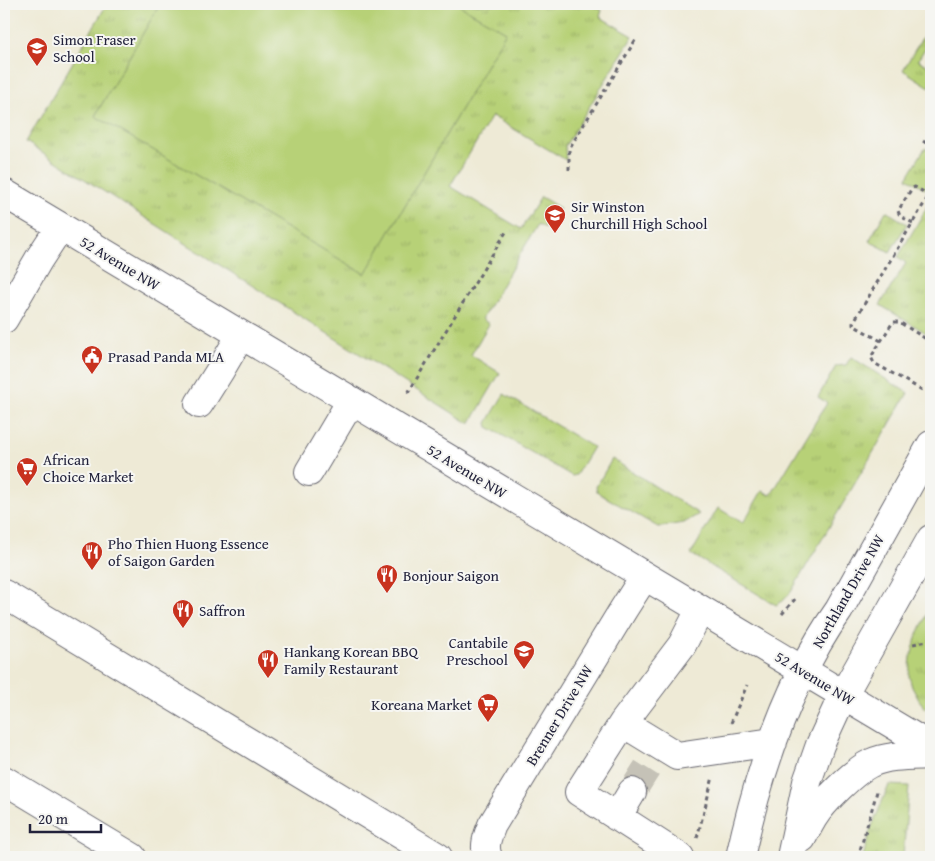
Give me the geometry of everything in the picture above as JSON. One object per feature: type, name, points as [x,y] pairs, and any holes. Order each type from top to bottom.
[{"type":"street","name":"52 Avenue NW","points":[[4,193],[931,748]]},
{"type":"street","points":[[4,319],[60,227]]},
{"type":"street","points":[[199,404],[241,335]]},
{"type":"street","points":[[309,472],[351,402]]},
{"type":"street","name":"Northland Drive NW","points":[[740,857],[755,798],[773,742],[802,671],[839,610],[931,444]]},
{"type":"street","points":[[791,857],[807,782],[820,745],[843,695],[931,539]]},
{"type":"street","name":"Brenner Drive NW","points":[[488,857],[486,853],[486,840],[492,825],[622,610],[644,577]]},
{"type":"street","points":[[4,594],[438,857]]},
{"type":"street","points":[[680,857],[579,792],[622,722],[682,645],[700,610]]},
{"type":"street","points":[[622,722],[654,755],[677,756],[773,742]]},
{"type":"street","points":[[791,857],[814,816],[856,771],[884,759],[931,755]]},
{"type":"street","points":[[4,780],[132,857]]},
{"type":"street","points":[[617,817],[632,792]]},
{"type":"path","points":[[568,170],[569,149],[636,39]]},
{"type":"path","points":[[923,141],[931,146]]},
{"type":"path","points":[[881,342],[853,325],[853,323],[930,194],[915,187],[912,188],[904,199],[898,211],[900,216],[912,223]]},
{"type":"path","points":[[408,393],[506,232]]},
{"type":"path","points":[[922,390],[874,363],[871,357],[893,322],[896,321],[931,342]]},
{"type":"path","points":[[782,614],[795,599]]},
{"type":"path","points":[[912,644],[927,641],[931,638]]},
{"type":"path","points":[[858,857],[879,786]]},
{"type":"green space","points":[[107,4],[590,4],[602,10],[600,17],[633,36],[565,146],[566,160],[492,116],[450,186],[521,229],[541,197],[560,208],[547,229],[538,224],[482,319],[489,324],[471,355],[500,373],[470,424],[26,142]]},
{"type":"green space","points":[[160,4],[457,4],[506,32],[365,274],[95,116]]},
{"type":"green space","points":[[925,33],[927,45],[918,60],[931,68],[931,88],[903,70]]},
{"type":"green space","points":[[925,148],[931,151],[931,185],[928,190],[907,178]]},
{"type":"green space","points":[[931,200],[931,336],[880,305],[906,263],[898,257]]},
{"type":"green space","points":[[886,211],[907,224],[890,252],[869,241]]},
{"type":"green space","points":[[851,357],[908,393],[791,592],[783,601],[776,605],[691,554],[718,508],[743,523],[762,491],[771,495],[827,403],[818,397],[836,366],[846,365]]},
{"type":"green space","points":[[504,394],[593,447],[576,475],[572,476],[488,427],[487,423]]},
{"type":"green space","points":[[612,459],[699,514],[684,523],[658,527],[600,494],[596,487]]},
{"type":"green space","points":[[931,606],[931,715],[919,700],[909,676],[916,638]]},
{"type":"green space","points":[[889,785],[909,786],[903,857],[863,857],[871,827]]},
{"type":"tunnel","points":[[632,792],[649,765]]},
{"type":"place","name":"Simon Fraser School","points":[[37,67]]},
{"type":"place","name":"Sir Winston Churchill High School","points":[[555,234]]},
{"type":"place","name":"Prasad Panda MLA","points":[[92,375]]},
{"type":"place","name":"African Choice Market","points":[[27,487]]},
{"type":"place","name":"Pho Thien Huong Essence of Saigon Garden","points":[[92,571]]},
{"type":"place","name":"Bonjour Saigon","points":[[387,594]]},
{"type":"place","name":"Saffron","points":[[183,629]]},
{"type":"place","name":"Cantabile Preschool","points":[[524,670]]},
{"type":"place","name":"Hankang Korean BBQ Family Restaurant","points":[[268,679]]},
{"type":"place","name":"Koreana Market","points":[[488,723]]}]
